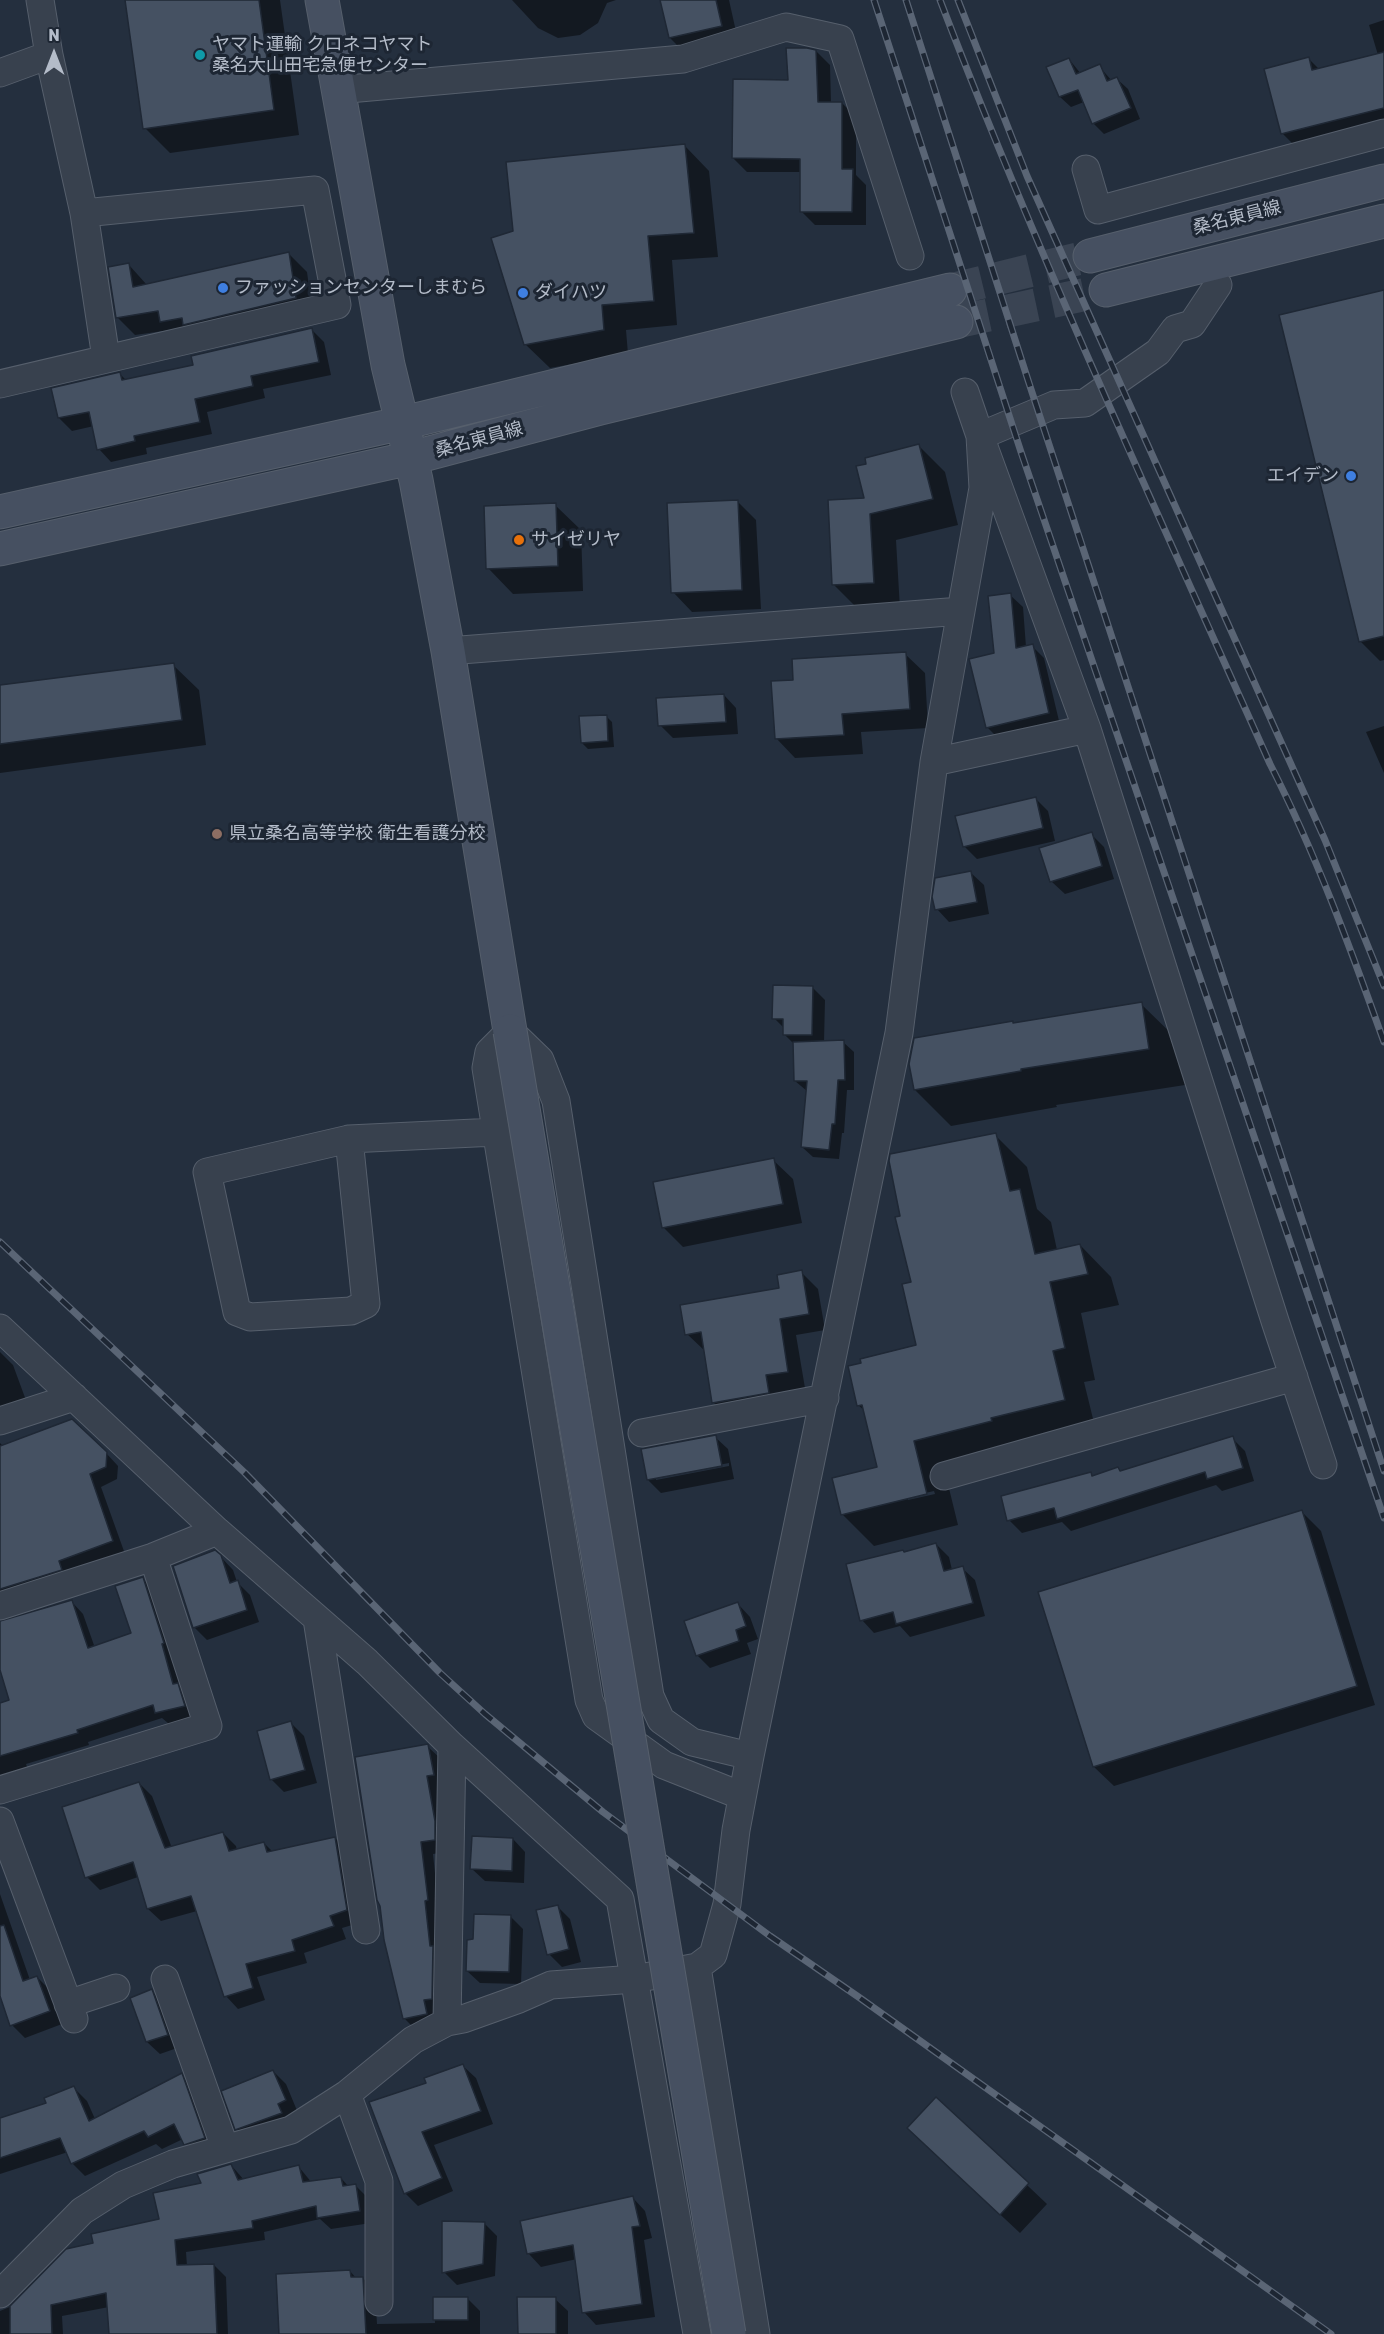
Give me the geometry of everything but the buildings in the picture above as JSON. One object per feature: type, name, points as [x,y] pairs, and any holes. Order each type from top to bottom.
[{"type":"main road","points":[[322,0],[388,365],[411,458],[448,651],[729,2334]]},
{"type":"main road","name":"桑名東員線","points":[[1090,256],[1384,181]]},
{"type":"main road","points":[[1106,290],[1384,221]]},
{"type":"main road","name":"桑名東員線","points":[[0,512],[403,423],[953,306],[600,408],[411,458],[0,549]]},
{"type":"street","points":[[40,0],[49,55],[84,213],[106,358]]},
{"type":"street","points":[[337,90],[683,58],[786,27],[840,39],[910,256]]},
{"type":"street","points":[[0,73],[49,55]]},
{"type":"street","points":[[1086,169],[1098,210],[1384,133]]},
{"type":"street","points":[[0,384],[337,305],[315,190],[84,213]]},
{"type":"street","points":[[980,436],[1054,405],[1085,403],[1158,352],[1175,329],[1192,324],[1218,285]]},
{"type":"street","points":[[965,392],[1087,729],[1323,1465]]},
{"type":"street","points":[[0,2294],[82,2211],[123,2185],[173,2164],[291,2130],[347,2094],[413,2040],[447,2022],[463,2019],[551,1985],[635,1980],[697,1967],[714,1954],[726,1904],[750,1756],[899,1033],[934,762],[983,488],[980,436]]},
{"type":"street","points":[[448,651],[961,611]]},
{"type":"street","points":[[934,762],[1087,729]]},
{"type":"street","points":[[742,1796],[664,1766],[596,1716],[589,1700],[486,1068],[489,1052],[510,1031],[540,1060],[556,1101],[650,1696],[661,1720],[692,1742],[750,1756]]},
{"type":"street","points":[[349,1139],[366,1304],[351,1311],[340,1312],[250,1317],[237,1312],[207,1172],[349,1139],[496,1132]]},
{"type":"street","points":[[0,1328],[217,1531],[367,1662],[452,1746],[620,1899],[698,2334]]},
{"type":"street","points":[[944,1476],[1294,1377]]},
{"type":"street","points":[[0,1421],[74,1397]]},
{"type":"street","points":[[642,1433],[825,1398]]},
{"type":"street","points":[[0,1606],[153,1557],[217,1531]]},
{"type":"street","points":[[0,1790],[208,1726],[153,1557]]},
{"type":"street","points":[[317,1619],[366,1930]]},
{"type":"street","points":[[447,2022],[452,1746]]},
{"type":"street","points":[[0,1821],[71,2011],[116,1988]]},
{"type":"street","points":[[697,1967],[756,2334]]},
{"type":"street","points":[[165,1979],[225,2148]]},
{"type":"street","points":[[347,2094],[379,2181],[379,2302]]},
{"type":"tunnel","points":[[950,290],[1090,256]]},
{"type":"tunnel","points":[[956,322],[1106,290]]},
{"type":"railway","points":[[874,0],[1021,452],[1384,1518]]},
{"type":"railway","points":[[906,0],[1384,1471]]},
{"type":"railway","points":[[940,0],[1058,289],[1317,866],[1384,1042]]},
{"type":"railway","points":[[958,0],[1027,176],[1325,840],[1384,986]]},
{"type":"railway","points":[[0,1242],[245,1473],[440,1673],[485,1714],[603,1812],[770,1936],[1331,2334]]},
{"type":"place","name":"ヤマト運輸 クロネコヤマト 桑名大山田宅急便センター","points":[[200,55]]},
{"type":"place","name":"ファッションセンターしまむら","points":[[223,288]]},
{"type":"place","name":"ダイハツ","points":[[523,293]]},
{"type":"place","name":"エイデン","points":[[1351,476]]},
{"type":"place","name":"サイゼリヤ","points":[[519,540]]},
{"type":"place","name":"県立桑名高等学校 衛生看護分校","points":[[217,834]]}]
